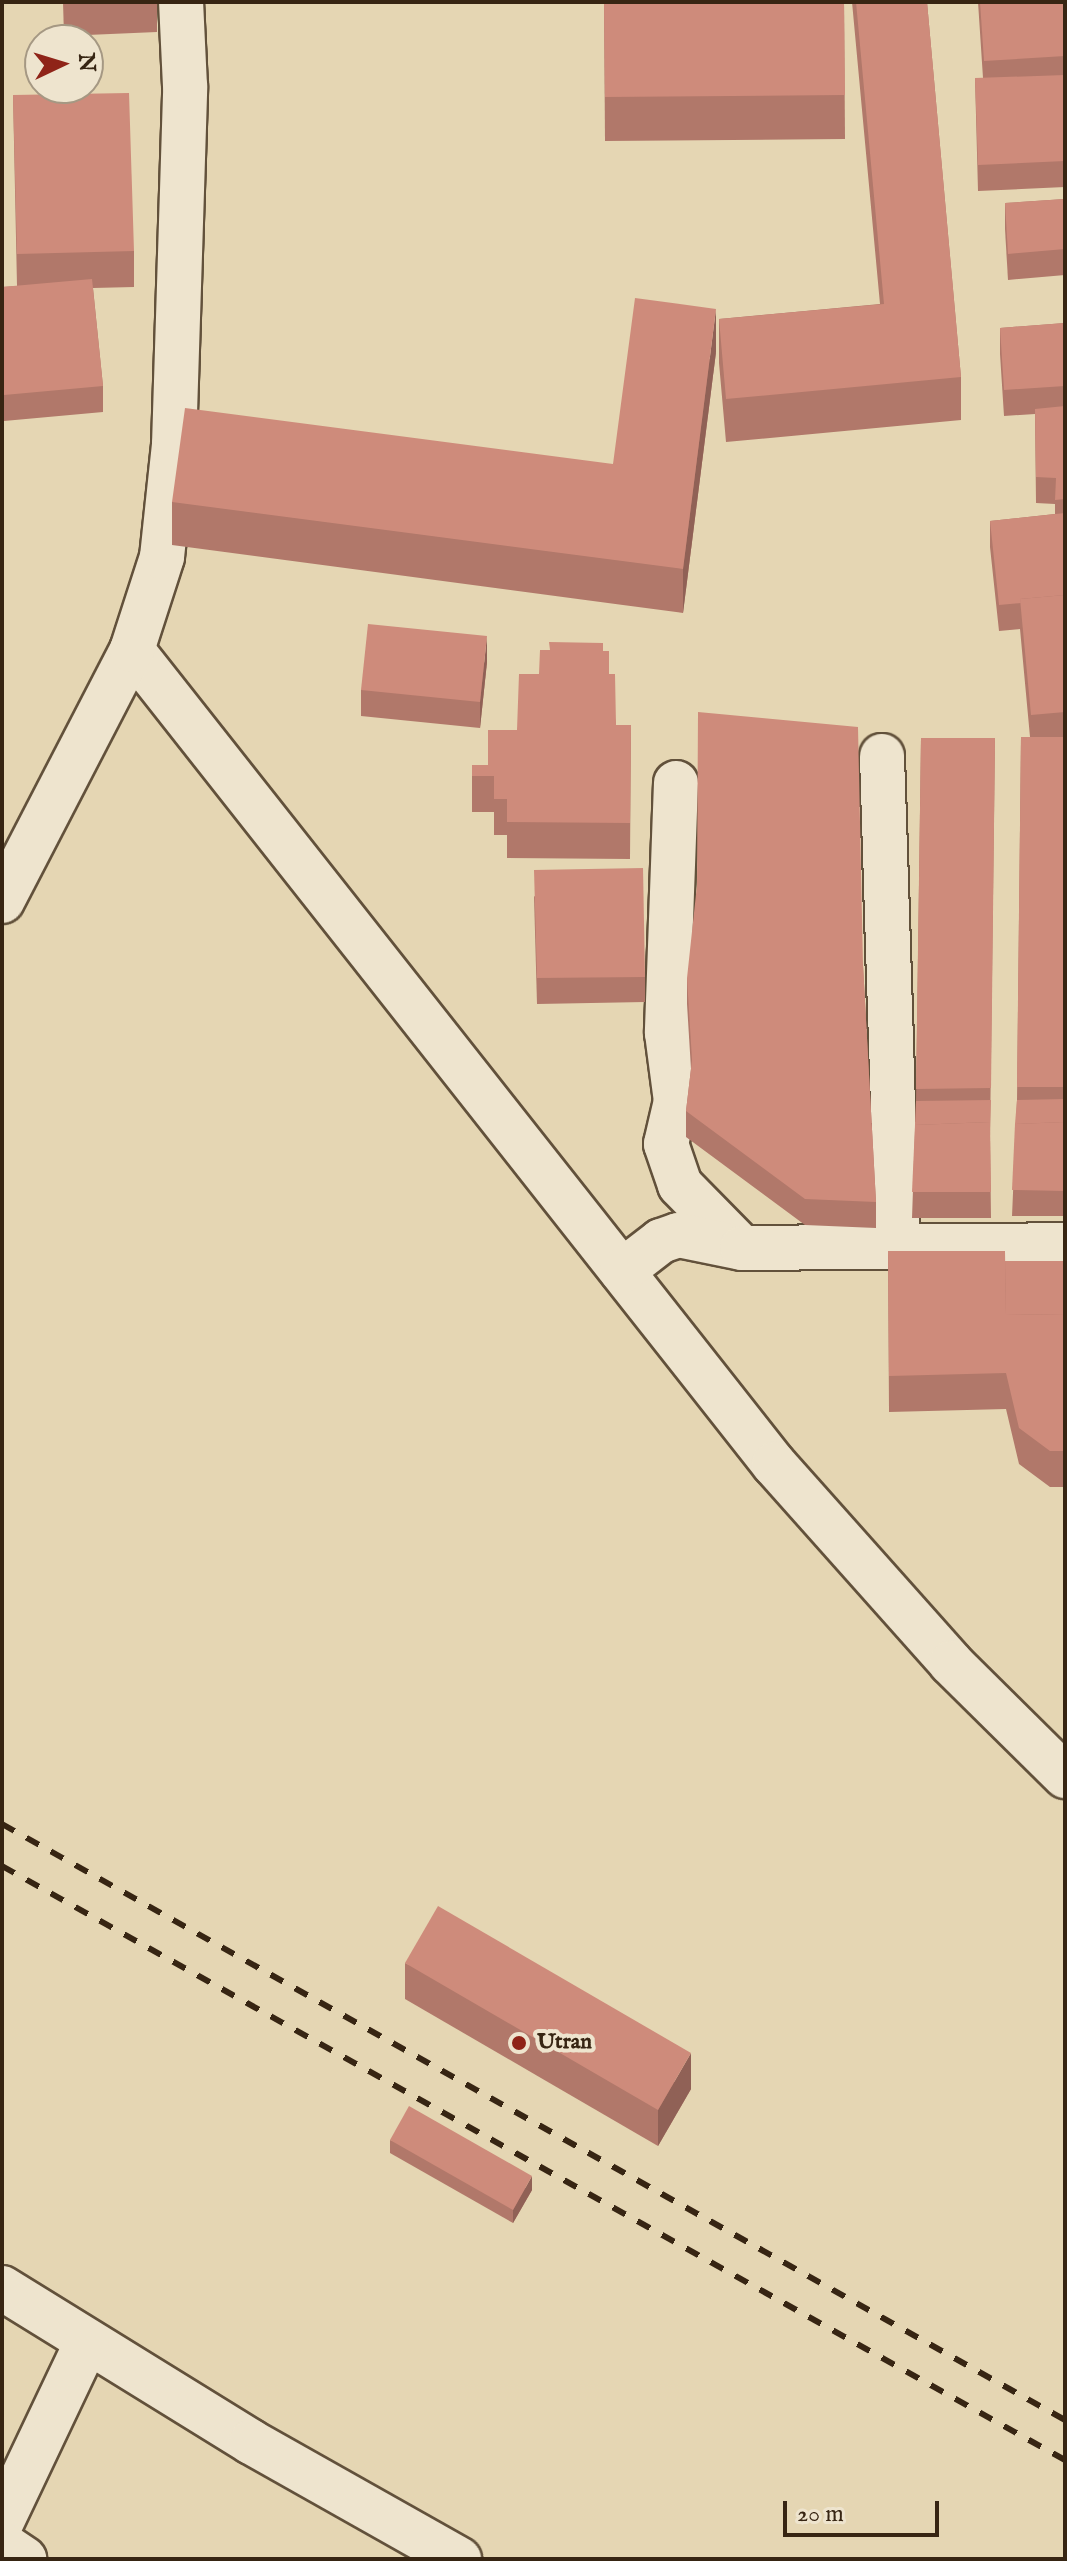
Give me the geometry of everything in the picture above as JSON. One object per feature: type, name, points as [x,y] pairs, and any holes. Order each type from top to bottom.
[{"type":"street","points":[[2,901],[132,650],[162,557],[174,445],[185,86],[181,2]]},
{"type":"street","points":[[132,650],[774,1464],[951,1663],[1065,1776]]},
{"type":"street","points":[[882,756],[897,1246]]},
{"type":"street","points":[[676,783],[667,1033],[676,1101],[666,1144],[680,1185],[742,1248]]},
{"type":"street","points":[[622,1271],[678,1235],[742,1248],[1065,1245]]},
{"type":"street","points":[[2,2288],[251,2442],[459,2559]]},
{"type":"street","points":[[2,2521],[87,2342]]},
{"type":"street","points":[[2,2544],[24,2559]]},
{"type":"building","points":[[604,2],[844,2],[845,95],[605,97]]},
{"type":"building","points":[[856,2],[927,2],[961,377],[726,399],[719,319],[884,304]]},
{"type":"building","points":[[980,2],[1065,2],[1065,56],[984,61]]},
{"type":"building","points":[[1065,75],[1065,161],[978,165],[975,78]]},
{"type":"building","points":[[104,93],[129,93],[134,251],[17,254],[13,95],[24,95],[24,104],[104,104]]},
{"type":"building","points":[[1065,199],[1065,249],[1008,254],[1005,203]]},
{"type":"building","points":[[92,279],[103,386],[4,395],[2,287]]},
{"type":"building","points":[[635,298],[716,309],[683,569],[172,502],[185,408],[613,464]]},
{"type":"building","points":[[1065,323],[1065,386],[1004,390],[1000,328]]},
{"type":"building","points":[[1065,406],[1065,499],[1055,500],[1056,478],[1036,477],[1035,409]]},
{"type":"building","points":[[1065,513],[1065,595],[1020,599],[1021,603],[999,605],[990,521]]},
{"type":"building","points":[[1065,595],[1065,712],[1031,715],[1020,599]]},
{"type":"building","points":[[368,624],[487,636],[480,702],[361,690]]},
{"type":"building","points":[[549,642],[603,643],[603,651],[609,651],[609,674],[615,674],[616,725],[631,725],[630,823],[507,822],[507,799],[494,799],[494,776],[472,776],[472,765],[488,765],[488,730],[517,730],[519,674],[539,674],[540,650],[550,650]]},
{"type":"building","points":[[698,712],[858,727],[863,965],[876,1202],[805,1199],[686,1111],[692,1060],[687,978],[697,885]]},
{"type":"building","points":[[1021,737],[1065,737],[1065,1087],[1017,1087]]},
{"type":"building","points":[[921,738],[995,738],[991,1088],[916,1089]]},
{"type":"building","points":[[643,868],[645,977],[537,978],[534,870]]},
{"type":"building","points":[[1065,1099],[1065,1122],[1015,1124],[1017,1100]]},
{"type":"building","points":[[991,1100],[990,1130],[990,1122],[915,1125],[916,1101]]},
{"type":"building","points":[[990,1122],[991,1192],[912,1192],[915,1125]]},
{"type":"building","points":[[1065,1122],[1065,1191],[1012,1190],[1015,1124]]},
{"type":"building","points":[[888,1251],[1005,1251],[1006,1315],[1065,1314],[1065,1451],[1050,1451],[1019,1428],[1006,1373],[889,1376]]},
{"type":"building","points":[[1005,1261],[1065,1261],[1065,1314],[1006,1315]]},
{"type":"building","points":[[438,1906],[691,2053],[658,2110],[405,1963]]},
{"type":"building","points":[[409,2106],[532,2176],[513,2210],[390,2140]]},
{"type":"railway","points":[[2,1824],[1065,2420]]},
{"type":"railway","points":[[2,1866],[1065,2460]]},
{"type":"place","name":"Utran","points":[[519,2043]]}]
